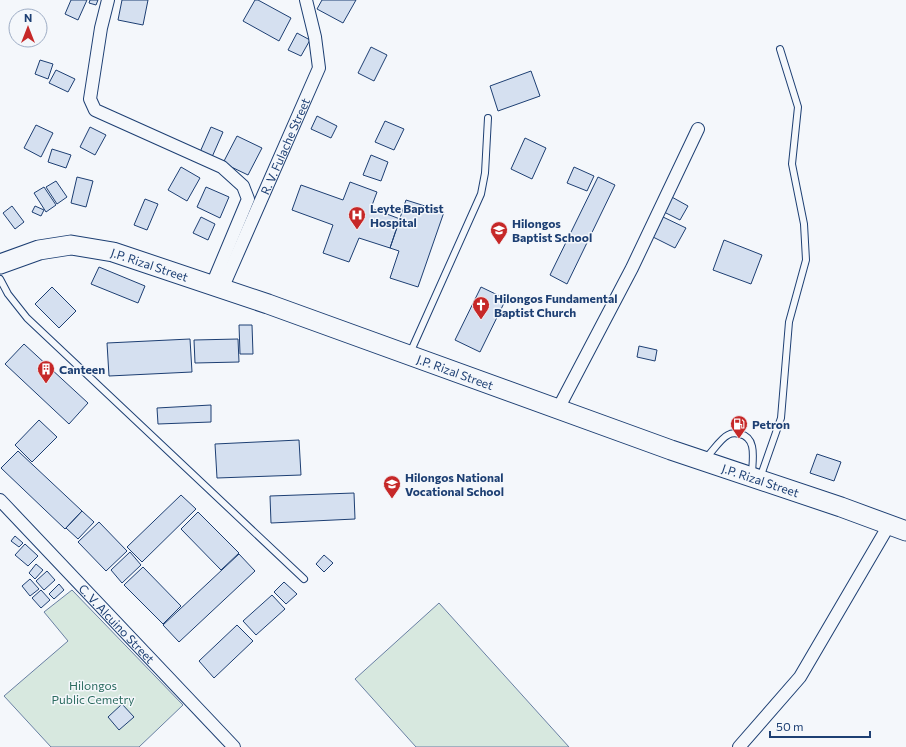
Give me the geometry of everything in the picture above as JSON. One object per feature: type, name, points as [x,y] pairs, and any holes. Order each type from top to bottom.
[{"type":"main road","name":"J.P. Rizal Street","points":[[0,264],[39,250],[71,245],[113,252],[268,304],[704,461],[842,507],[898,528]]},
{"type":"street","points":[[108,0],[100,36],[90,99],[95,110],[222,167],[243,186],[248,199],[217,287]]},
{"type":"street","name":"R. V. Fulache Street","points":[[217,287],[319,68],[315,37],[306,0]]},
{"type":"street","points":[[558,409],[632,268],[698,129]]},
{"type":"street","name":"C. V. Alcuino Street","points":[[0,500],[234,747]]},
{"type":"street","points":[[739,747],[800,677],[898,528]]},
{"type":"lane","points":[[755,478],[781,418],[789,322],[806,260],[804,224],[792,164],[798,107],[780,49]]},
{"type":"lane","points":[[409,355],[481,194],[485,173],[488,118]]},
{"type":"lane","points":[[0,279],[8,294],[28,318],[304,579]]},
{"type":"lane","points":[[704,461],[727,435],[737,433],[743,434],[753,445],[755,478]]},
{"type":"green space","name":"Hilongos Public Cemetry","points":[[72,590],[183,705],[139,747],[51,747],[4,696],[68,641],[44,612]]},
{"type":"green space","points":[[439,603],[569,747],[416,747],[355,679]]},
{"type":"building","points":[[71,0],[87,0],[78,20],[65,14]]},
{"type":"building","points":[[90,0],[98,0],[96,5],[89,3]]},
{"type":"building","points":[[122,0],[148,0],[143,25],[118,20]]},
{"type":"building","points":[[255,0],[258,0],[291,18],[279,41],[243,21]]},
{"type":"building","points":[[322,0],[356,0],[343,23],[317,9]]},
{"type":"building","points":[[297,33],[310,40],[301,56],[288,50]]},
{"type":"building","points":[[371,47],[387,55],[374,81],[358,73]]},
{"type":"building","points":[[40,60],[53,64],[48,79],[35,74]]},
{"type":"building","points":[[56,70],[75,79],[68,92],[49,83]]},
{"type":"building","points":[[531,71],[540,96],[498,111],[490,86]]},
{"type":"building","points":[[317,116],[337,126],[331,138],[311,129]]},
{"type":"building","points":[[385,121],[404,129],[394,150],[375,142]]},
{"type":"building","points":[[36,125],[53,133],[41,157],[24,148]]},
{"type":"building","points":[[90,127],[106,135],[95,155],[80,147]]},
{"type":"building","points":[[211,127],[223,132],[212,157],[200,152]]},
{"type":"building","points":[[237,136],[262,148],[248,175],[223,163]]},
{"type":"building","points":[[525,138],[546,148],[532,179],[511,169]]},
{"type":"building","points":[[52,149],[71,155],[66,168],[48,162]]},
{"type":"building","points":[[371,155],[388,162],[381,181],[363,175]]},
{"type":"building","points":[[181,167],[200,178],[187,201],[168,190]]},
{"type":"building","points":[[574,167],[594,176],[587,191],[567,183]]},
{"type":"building","points":[[77,177],[93,181],[86,207],[71,203]]},
{"type":"building","points":[[598,177],[615,185],[567,284],[550,275]]},
{"type":"building","points":[[56,181],[67,197],[57,204],[46,187]]},
{"type":"building","points":[[350,182],[377,192],[371,208],[400,219],[390,248],[359,238],[349,262],[323,253],[333,225],[292,210],[301,185],[343,200]]},
{"type":"building","points":[[44,187],[56,205],[46,212],[34,193]]},
{"type":"building","points":[[206,187],[229,197],[220,218],[197,207]]},
{"type":"building","points":[[670,196],[688,206],[680,220],[662,211]]},
{"type":"building","points":[[145,199],[158,204],[147,230],[134,225]]},
{"type":"building","points":[[406,200],[444,212],[418,287],[390,278],[399,251],[390,248]]},
{"type":"building","points":[[12,206],[24,222],[15,229],[3,213]]},
{"type":"building","points":[[35,206],[44,210],[41,216],[32,212]]},
{"type":"building","points":[[201,217],[215,224],[208,240],[193,233]]},
{"type":"building","points":[[663,217],[686,228],[675,248],[653,237]]},
{"type":"building","points":[[724,240],[762,255],[751,284],[713,270]]},
{"type":"building","points":[[99,267],[145,286],[138,303],[91,284]]},
{"type":"building","points":[[52,287],[76,311],[59,328],[35,304]]},
{"type":"building","name":"Hilongos Fundamental Baptist Church","points":[[481,287],[506,299],[480,352],[455,340]]},
{"type":"building","points":[[239,325],[252,325],[253,354],[240,354]]},
{"type":"building","points":[[190,339],[192,372],[109,376],[107,343]]},
{"type":"building","points":[[238,339],[239,362],[195,363],[194,340]]},
{"type":"building","name":"Canteen","points":[[24,344],[88,403],[69,424],[5,364]]},
{"type":"building","points":[[639,346],[657,350],[655,361],[637,357]]},
{"type":"building","points":[[211,405],[211,422],[158,424],[157,408]]},
{"type":"building","points":[[39,420],[57,437],[32,462],[15,445]]},
{"type":"building","points":[[299,440],[301,475],[217,478],[215,444]]},
{"type":"building","points":[[18,451],[82,511],[65,529],[1,468]]},
{"type":"building","points":[[817,454],[841,462],[834,481],[810,473]]},
{"type":"building","points":[[354,493],[355,519],[271,523],[270,496]]},
{"type":"building","points":[[181,495],[196,509],[142,562],[127,547]]},
{"type":"building","points":[[82,511],[94,522],[78,539],[66,528]]},
{"type":"building","points":[[198,512],[239,553],[221,570],[181,529]]},
{"type":"building","points":[[99,522],[127,551],[106,571],[78,542]]},
{"type":"building","points":[[15,536],[23,543],[19,547],[11,541]]},
{"type":"building","points":[[25,544],[38,556],[28,566],[15,555]]},
{"type":"building","points":[[130,552],[141,565],[122,583],[111,570]]},
{"type":"building","points":[[239,554],[255,571],[179,642],[163,625]]},
{"type":"building","points":[[324,555],[333,563],[324,572],[316,564]]},
{"type":"building","points":[[36,564],[43,570],[35,579],[29,573]]},
{"type":"building","points":[[143,567],[181,606],[163,624],[124,585]]},
{"type":"building","points":[[47,571],[55,580],[44,590],[36,581]]},
{"type":"building","points":[[30,579],[39,589],[30,596],[22,586]]},
{"type":"building","points":[[284,582],[297,594],[286,604],[274,592]]},
{"type":"building","points":[[59,584],[64,590],[54,599],[49,594]]},
{"type":"building","points":[[41,590],[50,600],[41,608],[32,598]]},
{"type":"building","points":[[272,595],[285,609],[256,635],[243,621]]},
{"type":"building","points":[[237,625],[253,641],[214,678],[199,661]]},
{"type":"building","points":[[122,704],[134,717],[119,730],[108,717]]},
{"type":"place","name":"Leyte Baptist Hospital","points":[[357,230]]},
{"type":"place","name":"Hilongos Baptist School","points":[[499,245]]},
{"type":"place","name":"Hilongos Fundamental Baptist Church","points":[[481,320]]},
{"type":"place","name":"Canteen","points":[[46,384]]},
{"type":"place","name":"Petron","points":[[739,439]]},
{"type":"place","name":"Hilongos National Vocational School","points":[[392,499]]}]
